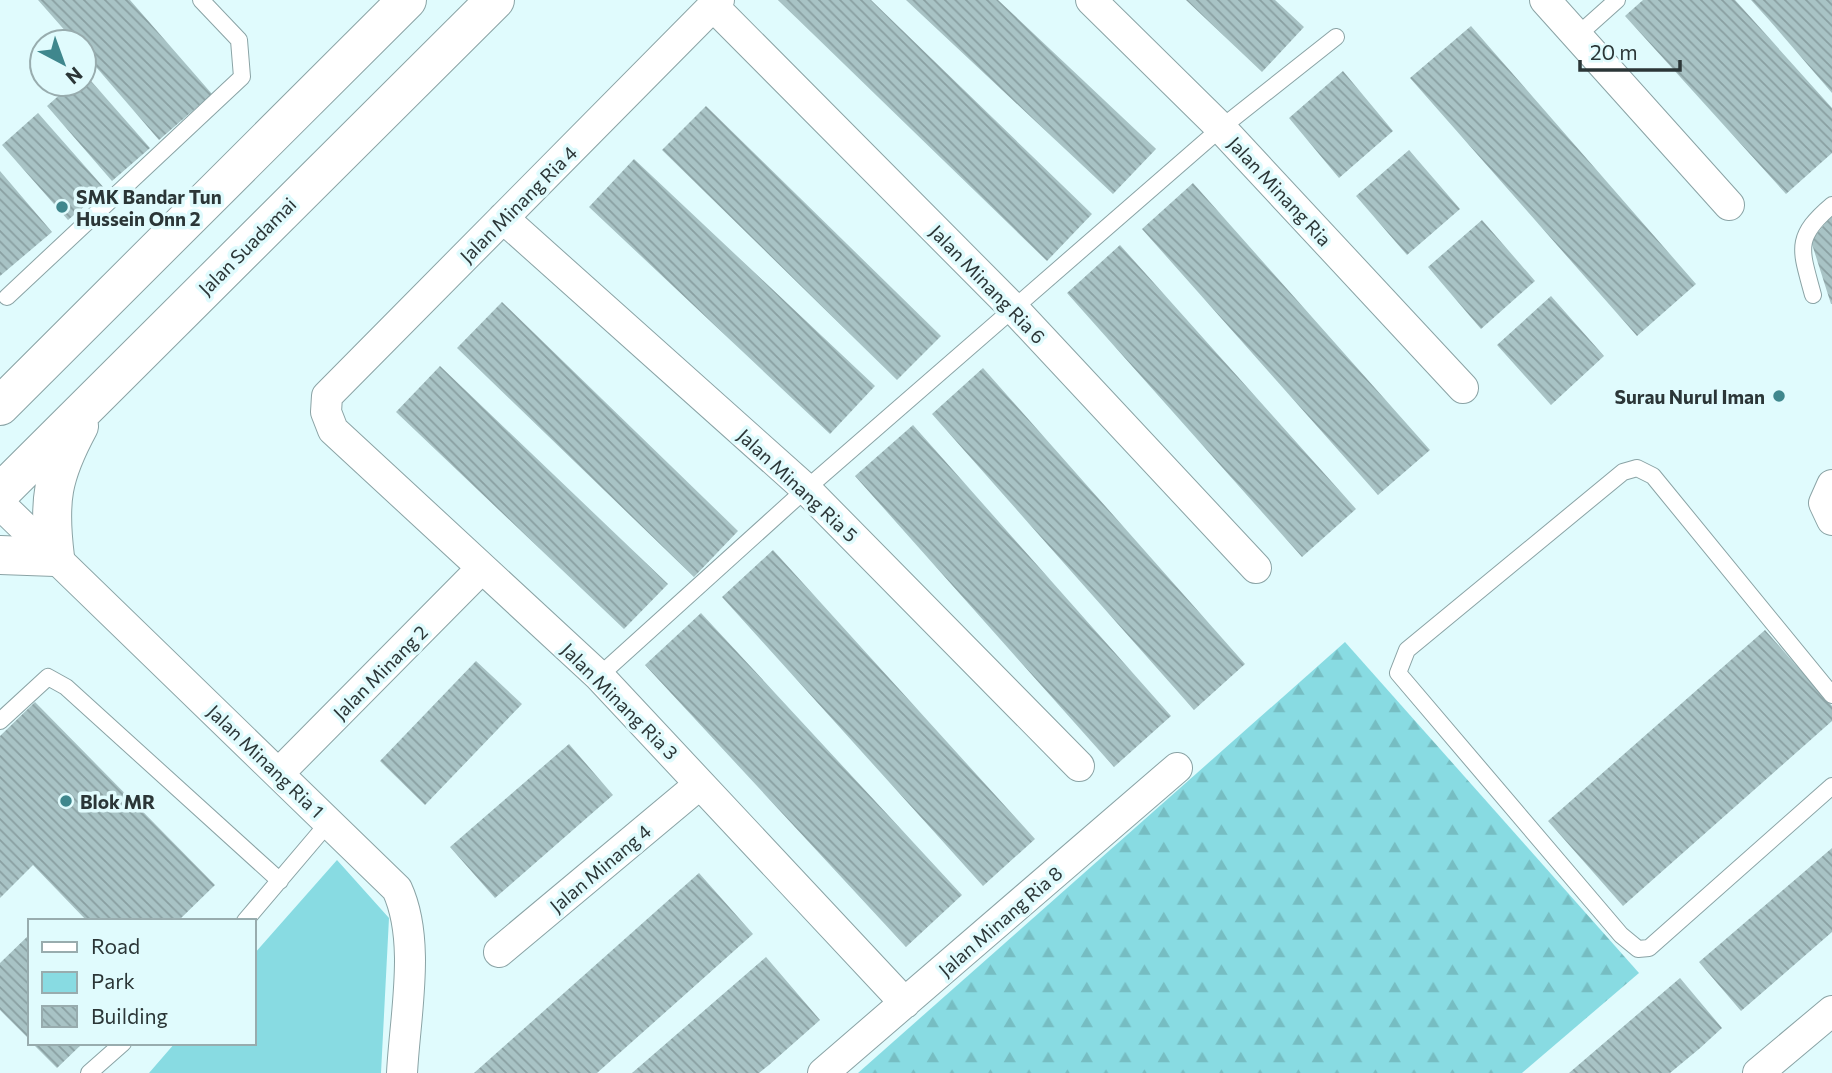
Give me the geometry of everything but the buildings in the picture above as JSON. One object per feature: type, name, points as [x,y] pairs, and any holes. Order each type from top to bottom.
[{"type":"main road","points":[[0,406],[407,0]]},
{"type":"main road","name":"Jalan Suadamai","points":[[0,493],[495,0]]},
{"type":"main road","points":[[0,555],[55,557],[51,521],[52,488],[66,449],[91,402]]},
{"type":"street","name":"Jalan Minang Ria","points":[[1091,0],[1221,128],[1463,388]]},
{"type":"street","points":[[1545,0],[1579,34],[1729,205]]},
{"type":"street","name":"Jalan Minang Ria 4","points":[[326,412],[327,396],[716,3]]},
{"type":"street","name":"Jalan Minang Ria 6","points":[[716,3],[1014,309],[1256,568]]},
{"type":"street","name":"Jalan Minang Ria 5","points":[[503,218],[806,489],[1079,766]]},
{"type":"street","name":"Jalan Minang Ria 3","points":[[326,412],[333,430],[599,676],[905,1003]]},
{"type":"street","points":[[1832,485],[1824,503],[1832,520]]},
{"type":"street","name":"Jalan Minang Ria 1","points":[[0,504],[397,888],[407,911],[410,937],[402,1073]]},
{"type":"street","name":"Jalan Minang 2","points":[[279,773],[481,569]]},
{"type":"street","name":"Jalan Minang Ria 8","points":[[822,1073],[1177,768]]},
{"type":"street","name":"Jalan Minang 4","points":[[499,952],[700,784]]},
{"type":"street","points":[[1758,1073],[1832,1011]]},
{"type":"lane","points":[[7,297],[242,76],[239,40],[201,0]]},
{"type":"lane","points":[[1579,34],[1617,0]]},
{"type":"lane","points":[[599,676],[806,489],[1221,128],[1336,37]]},
{"type":"lane","points":[[1813,295],[1801,250],[1807,233],[1832,205]]},
{"type":"lane","points":[[1832,695],[1653,476],[1637,468],[1623,472],[1407,650],[1398,673],[1621,935],[1637,949],[1649,948],[1832,786]]},
{"type":"lane","points":[[0,721],[48,677],[66,687],[281,881]]},
{"type":"lane","points":[[247,919],[329,822]]},
{"type":"lane","points":[[89,1073],[121,1045]]},
{"type":"green space","points":[[1345,642],[1639,973],[1522,1073],[858,1073]]},
{"type":"green space","points":[[337,860],[389,918],[381,1073],[149,1073],[173,1045],[256,1045],[256,952]]},
{"type":"place","name":"SMK Bandar Tun Hussein Onn 2","points":[[62,207]]},
{"type":"place","name":"Surau Nurul Iman","points":[[1779,396]]},
{"type":"place","name":"Blok MR","points":[[66,801]]}]
